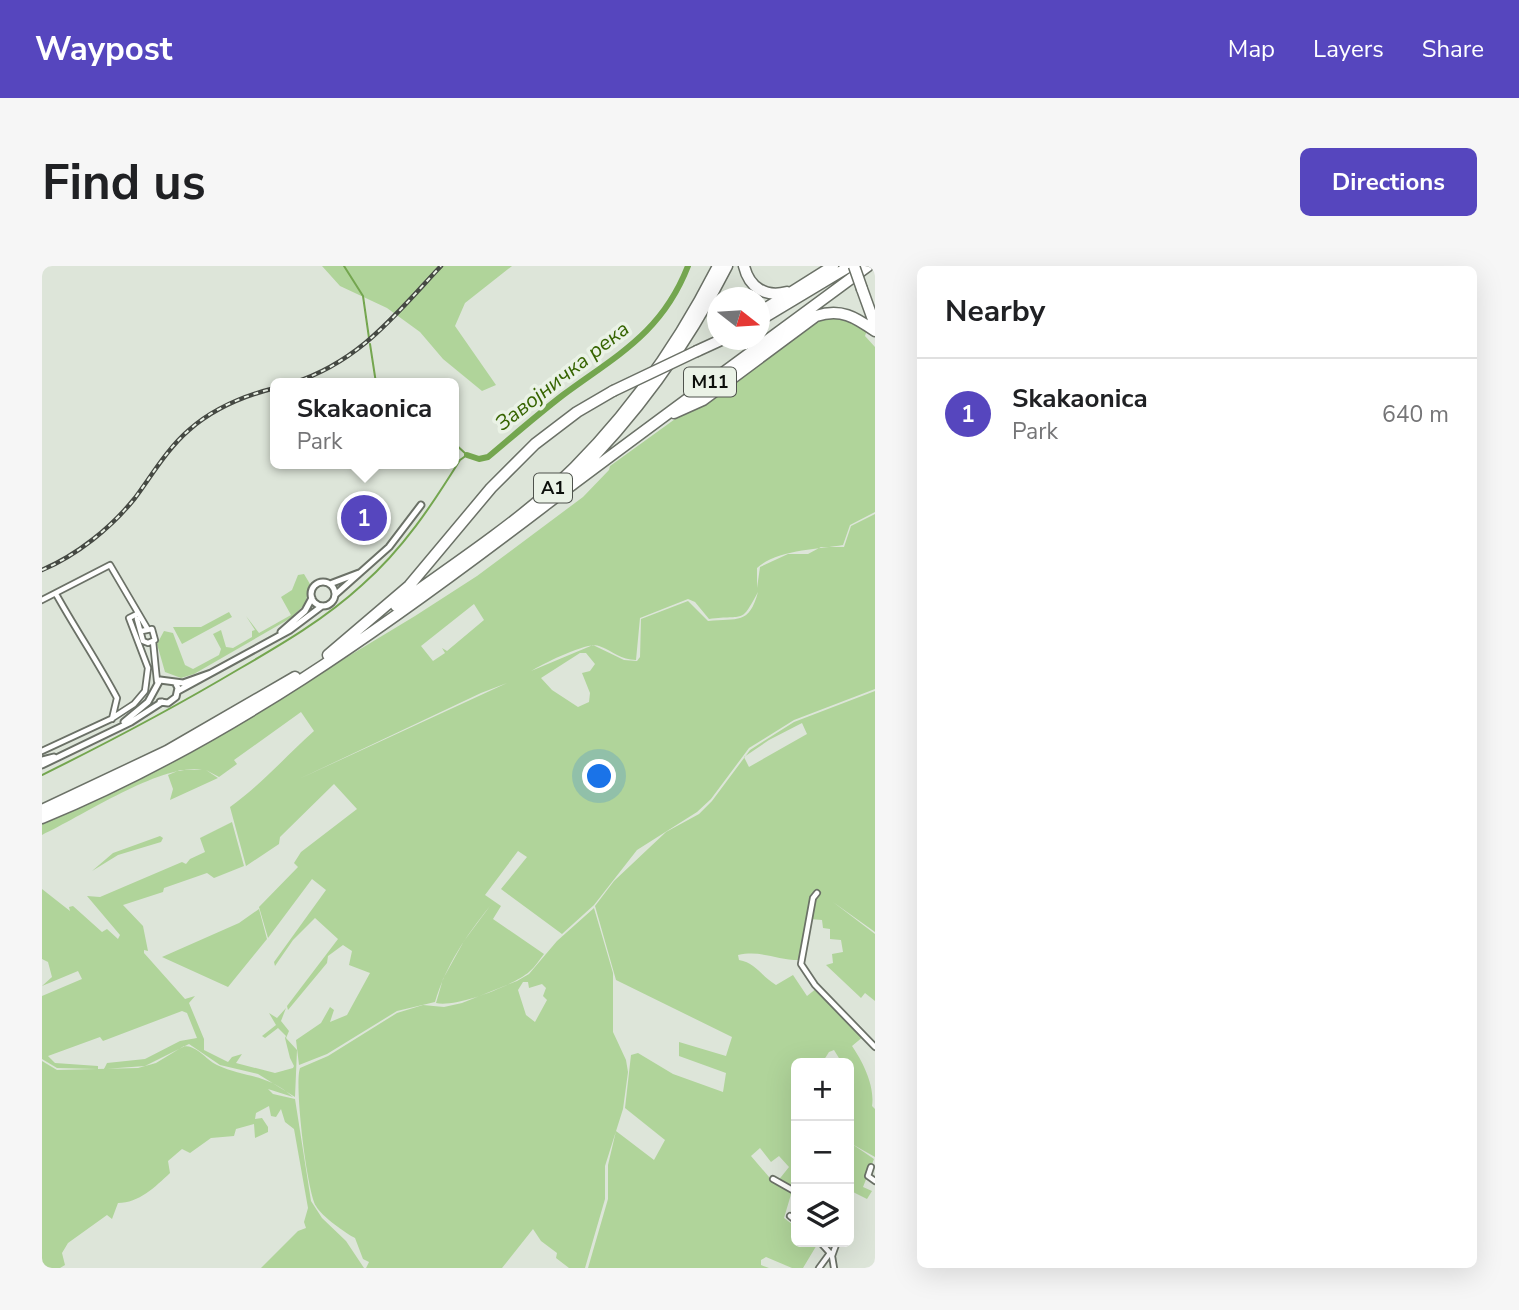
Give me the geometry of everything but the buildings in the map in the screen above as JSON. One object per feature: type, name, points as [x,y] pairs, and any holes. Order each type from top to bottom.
[{"type":"highway","name":"A1","points":[[42,810],[167,751],[268,695],[330,654],[532,505],[566,475],[647,382],[689,319],[718,266]]},
{"type":"highway","name":"A1","points":[[42,818],[144,771],[283,693],[413,604],[544,506],[595,455],[652,387],[692,328],[727,266]]},
{"type":"highway","points":[[770,306],[833,266]]},
{"type":"highway","points":[[770,314],[852,266],[872,307],[875,325]]},
{"type":"highway","name":"M11","points":[[667,415],[867,266]]},
{"type":"highway","points":[[745,271],[756,288],[770,293],[784,293],[807,284]]},
{"type":"highway","points":[[544,506],[667,415],[703,400],[816,316],[832,312],[846,313],[875,331]]},
{"type":"highway","points":[[330,654],[409,586],[491,488],[535,444],[577,412],[707,346]]},
{"type":"street","points":[[276,636],[290,631],[322,606],[330,604],[335,595],[389,547],[421,505]]},
{"type":"street","points":[[42,600],[110,565],[144,629],[155,632],[153,641],[158,681],[154,694],[122,724]]},
{"type":"street","points":[[42,763],[162,702],[171,702],[178,691],[276,636],[305,611],[315,586],[322,582],[330,584],[359,573]]},
{"type":"street","points":[[330,584],[335,595]]},
{"type":"street","points":[[57,594],[78,635],[91,649],[117,698],[111,719]]},
{"type":"street","points":[[312,598],[322,606]]},
{"type":"street","points":[[42,751],[111,719],[134,704],[148,683],[145,659],[129,618],[136,614]]},
{"type":"street","points":[[144,629],[141,637],[155,658]]},
{"type":"street","points":[[146,643],[153,641]]},
{"type":"street","points":[[157,665],[165,678],[183,683],[215,672]]},
{"type":"street","points":[[158,681],[165,678]]},
{"type":"street","points":[[175,682],[178,691]]},
{"type":"street","points":[[154,694],[162,702]]},
{"type":"street","points":[[817,893],[813,898],[801,964],[815,985],[875,1047]]},
{"type":"street","points":[[871,1167],[868,1176],[875,1181]]},
{"type":"street","points":[[773,1179],[791,1189]]},
{"type":"street","points":[[825,1247],[831,1254],[834,1268]]},
{"type":"street","points":[[819,1268],[834,1247]]},
{"type":"green space","points":[[322,266],[512,266],[465,303],[455,326],[496,385],[482,391],[443,359],[420,332],[387,308],[340,286]]},
{"type":"green space","points":[[834,314],[867,330],[865,336],[875,347],[875,512],[850,525],[843,545],[828,547],[844,547],[851,526],[875,514],[875,689],[794,720],[749,748],[711,799],[697,812],[637,850],[594,905],[562,934],[501,889],[527,857],[518,851],[485,895],[501,906],[493,919],[544,954],[522,977],[470,999],[445,1004],[436,1003],[442,983],[435,1002],[397,1011],[327,1054],[299,1065],[296,1040],[321,1023],[330,1007],[334,1010],[330,1022],[347,1015],[370,973],[349,965],[352,951],[343,945],[328,956],[327,963],[288,1010],[287,1006],[338,939],[315,918],[293,940],[275,966],[274,962],[326,890],[312,879],[268,938],[259,907],[298,867],[294,863],[301,852],[357,809],[334,784],[280,837],[279,844],[246,866],[230,807],[263,780],[314,731],[301,712],[234,760],[237,764],[219,777],[206,770],[218,778],[170,800],[173,789],[168,775],[174,773],[144,782],[42,835],[42,822],[203,744],[477,576],[583,497],[610,466],[808,323]],"holes":[[[819,548],[808,554],[788,554],[760,567],[757,588],[757,568],[765,562],[786,554]],[[758,592],[751,610],[741,618],[708,621],[688,601],[641,619],[640,657],[637,661],[624,660],[594,645],[621,657],[636,660],[640,618],[688,599],[695,602],[709,619],[741,616]],[[474,604],[484,620],[447,651],[442,648],[445,653],[433,661],[421,646]],[[591,646],[531,671],[565,654]],[[580,653],[586,653],[595,664],[590,671],[582,673],[590,693],[589,702],[578,707],[552,690],[541,678]],[[507,683],[299,779],[481,693]]]},
{"type":"green space","points":[[304,574],[310,584],[305,604],[291,618],[194,674],[181,678],[165,672],[157,644],[164,631],[173,633],[185,665],[193,669],[219,655],[221,649],[213,634],[221,630],[226,647],[233,648],[252,637],[252,631],[255,630],[246,616],[259,633],[291,615],[281,597],[292,590],[298,575]]},
{"type":"green space","points":[[229,612],[232,617],[182,644],[173,627],[201,627]]},
{"type":"green space","points":[[875,691],[875,932],[833,902],[875,934],[875,1001],[865,993],[861,998],[826,965],[833,963],[832,954],[843,952],[841,940],[830,939],[830,929],[823,928],[822,920],[810,919],[799,960],[754,954],[738,955],[739,960],[754,967],[776,985],[793,975],[807,996],[817,988],[864,1036],[852,1046],[864,1067],[872,1090],[872,1106],[875,1109],[875,1157],[854,1145],[854,1058],[839,1058],[834,1050],[825,1058],[791,1058],[791,1188],[777,1182],[789,1167],[779,1156],[771,1162],[760,1148],[751,1156],[775,1184],[791,1191],[784,1218],[791,1223],[791,1247],[816,1247],[803,1268],[792,1268],[766,1257],[761,1260],[761,1265],[769,1268],[588,1268],[608,1199],[608,1165],[616,1131],[654,1160],[665,1140],[625,1108],[631,1055],[638,1053],[673,1074],[723,1092],[726,1073],[679,1056],[679,1042],[726,1056],[732,1037],[616,980],[595,906],[614,881],[666,832],[699,814],[744,758],[749,767],[807,734],[802,723],[769,740],[746,756],[750,750],[794,722]]},
{"type":"green space","points":[[232,822],[244,866],[214,878],[207,873],[123,905],[143,926],[148,951],[144,950],[144,953],[185,999],[195,996],[189,1003],[204,1039],[204,1050],[228,1062],[232,1057],[242,1054],[236,1063],[275,1073],[293,1068],[285,1038],[286,1036],[278,1028],[265,1038],[262,1036],[276,1025],[269,1013],[277,1018],[286,1008],[281,1021],[289,1031],[286,1038],[297,1050],[295,1097],[258,1074],[220,1065],[189,1044],[145,1066],[104,1069],[107,1063],[145,1059],[180,1041],[197,1038],[187,1013],[182,1011],[103,1041],[100,1037],[48,1056],[55,1063],[98,1066],[98,1069],[57,1068],[42,1059],[42,996],[82,979],[78,971],[42,986],[52,977],[48,962],[42,959],[42,889],[70,911],[69,907],[73,906],[102,932],[107,929],[118,939],[120,935],[87,896],[100,897],[182,862],[186,864],[205,852],[200,838]]},
{"type":"green space","points":[[160,836],[163,838],[161,842],[118,855],[92,871],[113,853]]},
{"type":"green space","points":[[594,908],[613,973],[613,1032],[626,1060],[628,1072],[623,1109],[605,1166],[605,1199],[585,1268],[569,1268],[556,1258],[557,1253],[541,1241],[533,1229],[502,1268],[366,1268],[369,1262],[363,1259],[355,1238],[323,1215],[312,1196],[300,1115],[300,1068],[328,1056],[397,1013],[423,1005],[444,1007],[462,1003],[517,981],[529,974],[557,941]],"holes":[[[523,982],[528,982],[529,988],[542,984],[546,988],[543,996],[547,1000],[535,1022],[526,1015],[518,990]]]},
{"type":"green space","points":[[259,909],[267,939],[228,987],[162,957],[239,923]]},
{"type":"green space","points":[[184,1046],[197,1050],[217,1065],[274,1084],[293,1097],[268,1089],[273,1094],[295,1099],[311,1201],[322,1218],[346,1241],[364,1268],[261,1268],[298,1231],[306,1228],[304,1222],[308,1208],[294,1129],[285,1122],[281,1109],[276,1117],[271,1116],[269,1106],[256,1113],[255,1119],[262,1118],[268,1132],[255,1138],[254,1124],[236,1129],[234,1136],[211,1138],[190,1153],[182,1149],[168,1161],[170,1173],[152,1189],[133,1200],[118,1203],[112,1219],[107,1215],[68,1243],[62,1253],[65,1265],[60,1268],[42,1268],[42,1061],[57,1070],[138,1068],[156,1063]]},
{"type":"green space","points":[[854,1145],[874,1159],[863,1187],[872,1191],[867,1199],[854,1192]]},
{"type":"waterway","points":[[344,266],[363,296],[369,338]]},
{"type":"waterway","name":"Завојничка река","points":[[467,455],[479,459],[488,457],[553,403],[636,341],[665,309],[688,266]]},
{"type":"waterway","points":[[370,344],[375,378]]},
{"type":"waterway","points":[[459,448],[467,455],[459,462]]},
{"type":"waterway","points":[[42,775],[215,683],[333,609],[377,571],[404,541],[454,469]]},
{"type":"railway","points":[[306,378],[338,362],[374,335],[441,266]]},
{"type":"railway","points":[[42,570],[80,549],[115,520],[135,498],[174,445],[199,422],[229,404],[270,390]]},
{"type":"place","name":"Skakaonica","points":[[364,518]]}]
